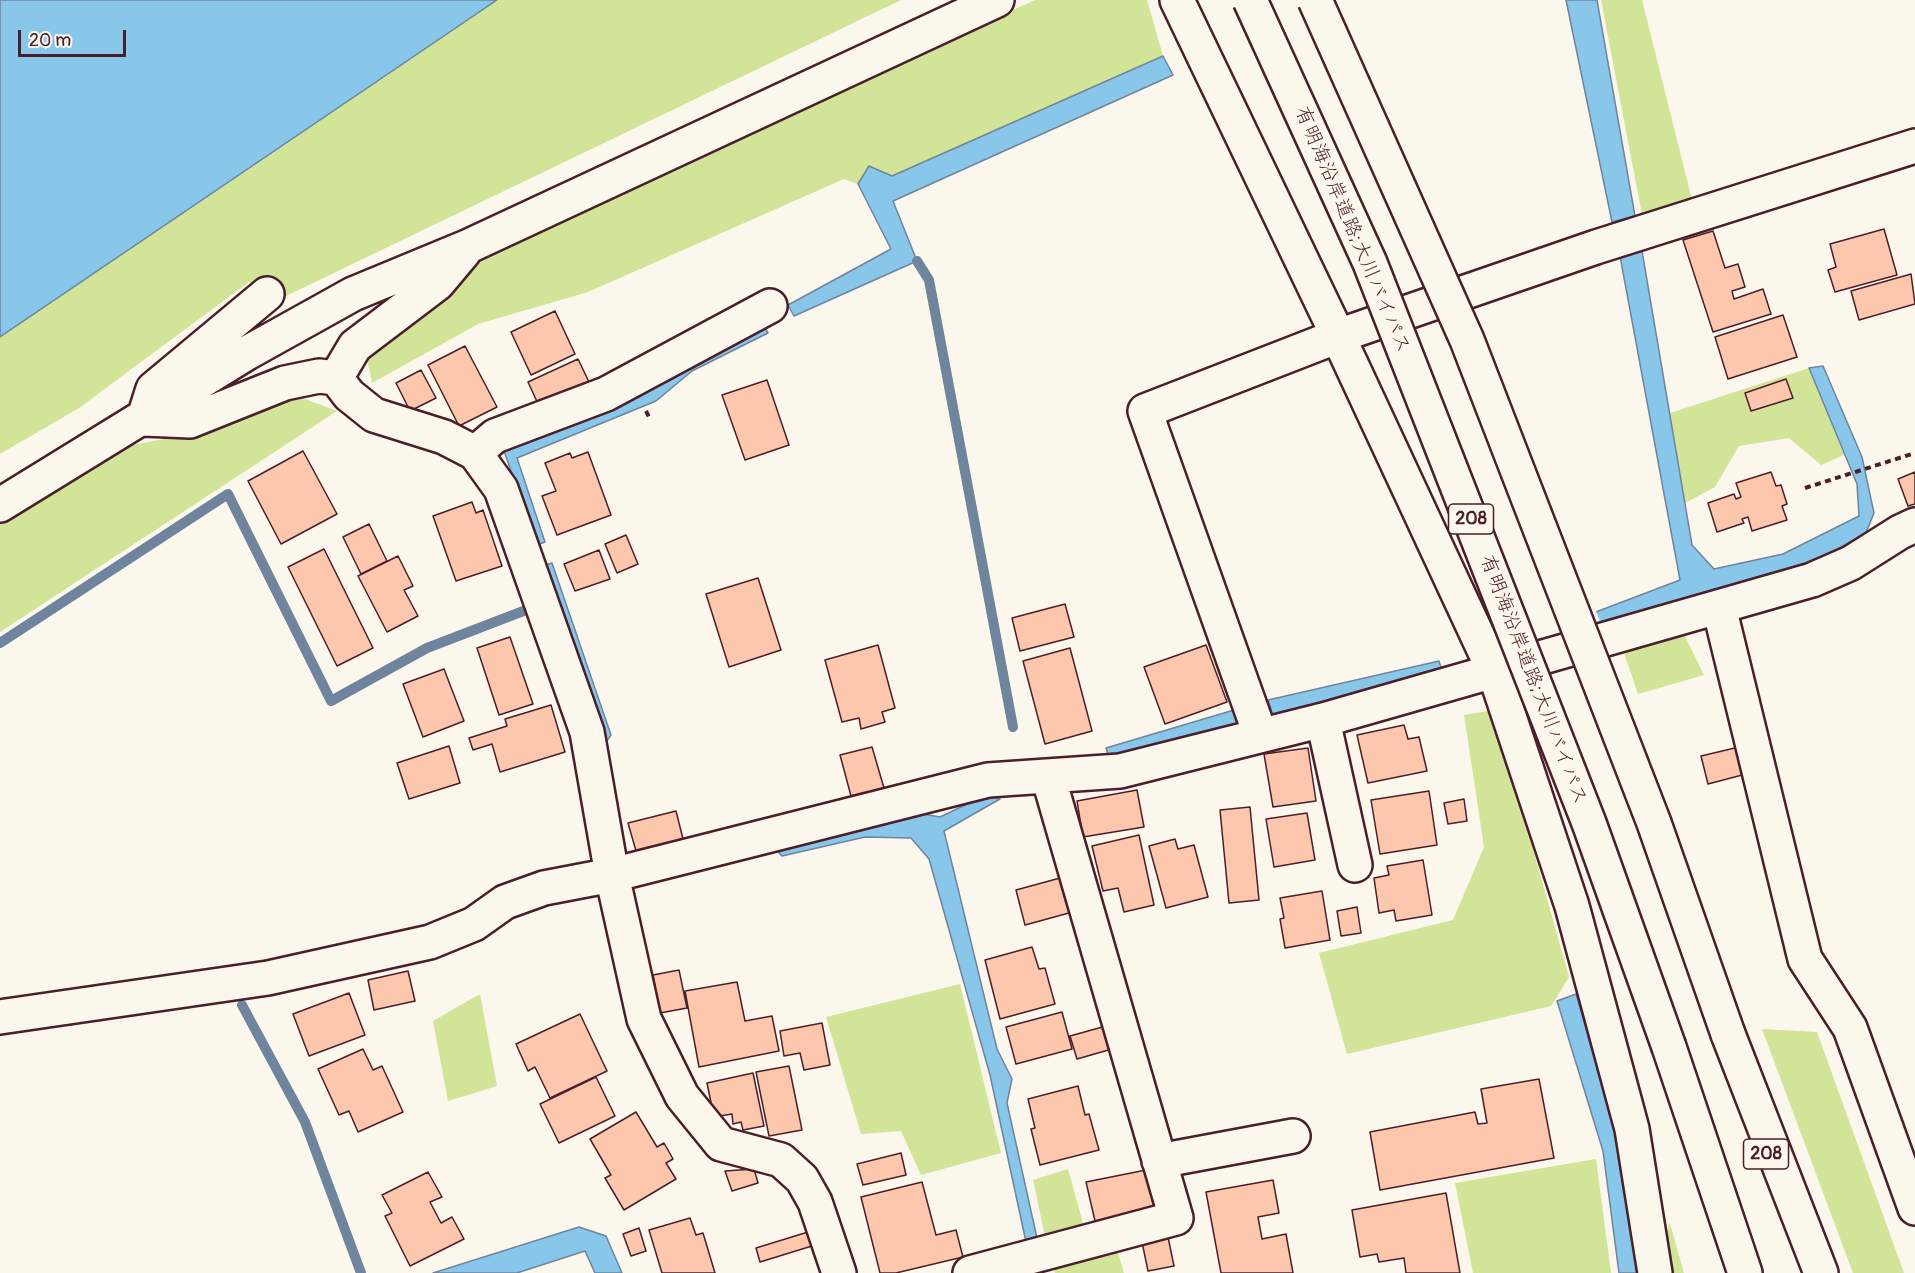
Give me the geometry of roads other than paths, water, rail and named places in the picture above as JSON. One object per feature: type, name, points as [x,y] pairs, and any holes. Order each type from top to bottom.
[{"type":"main road","points":[[0,505],[144,419],[247,353],[352,294],[469,246],[997,0]]},
{"type":"main road","points":[[1177,0],[1338,336],[1494,671],[1572,906],[1632,1129],[1655,1273]]},
{"type":"main road","name":"有明海沿岸道路;大川バイパス","points":[[1250,0],[1370,263],[1585,812],[1669,1047],[1745,1273]]},
{"type":"main road","name":"208","points":[[1315,0],[1467,340],[1654,823],[1728,1034],[1804,1273]]},
{"type":"main road","points":[[1260,734],[1145,411],[1338,336],[1596,247],[1915,146]]},
{"type":"main road","points":[[336,378],[355,346],[438,283],[469,246]]},
{"type":"main road","points":[[144,419],[153,389],[267,294]]},
{"type":"main road","points":[[475,453],[495,436],[606,394],[770,306]]},
{"type":"main road","points":[[144,419],[190,421],[285,383],[319,376],[336,378],[349,395],[374,414],[444,437],[475,453],[501,489],[587,732],[612,875],[644,1019],[682,1096],[721,1144],[782,1160],[802,1179],[815,1202],[839,1273]]},
{"type":"main road","points":[[0,1017],[268,978],[430,942],[474,924],[505,902],[544,888],[612,875],[988,780],[1120,771],[1323,720],[1812,580],[1851,563],[1900,531],[1915,525]]},
{"type":"main road","points":[[1719,607],[1805,959],[1850,1028],[1915,1208]]},
{"type":"main road","points":[[1323,720],[1355,865]]},
{"type":"main road","points":[[970,1273],[1176,1218],[1048,776]]},
{"type":"main road","points":[[1728,1034],[1821,1273]]},
{"type":"main road","points":[[1669,1047],[1724,1273]]},
{"type":"main road","points":[[1159,1161],[1293,1136]]},
{"type":"water","points":[[0,0],[497,0],[0,337]]},
{"type":"water","points":[[1566,0],[1597,0],[1635,216],[1612,222]]},
{"type":"water","points":[[1163,56],[1173,75],[893,201],[917,261],[794,316],[788,305],[891,249],[858,184],[869,166],[892,176]]},
{"type":"water","points":[[1642,251],[1692,545],[1714,569],[1783,554],[1859,516],[1857,484],[1809,368],[1823,366],[1862,457],[1874,513],[1866,533],[1822,558],[1563,638],[1559,626],[1680,580],[1620,256]]},
{"type":"water","points":[[761,321],[768,333],[692,371],[656,401],[517,458],[545,542],[537,545],[504,451],[639,397],[678,367]]},
{"type":"water","points":[[552,563],[611,735],[604,745],[545,565]]},
{"type":"water","points":[[1439,661],[1443,674],[1273,716],[1268,700]]},
{"type":"water","points":[[1234,710],[1237,725],[1109,757],[1106,748]]},
{"type":"water","points":[[984,796],[1000,799],[944,831],[997,1049],[1012,1079],[1007,1103],[1037,1238],[1026,1242],[990,1075],[929,859],[911,838],[865,837],[782,856],[777,851],[918,813],[940,817]]},
{"type":"water","points":[[1576,994],[1613,1123],[1627,1145],[1646,1273],[1619,1273],[1603,1151],[1557,1001]]},
{"type":"water","points":[[579,1227],[606,1236],[622,1273],[595,1273],[585,1251],[517,1273],[433,1273]]},
{"type":"waterway","points":[[917,261],[929,280],[1013,727]]},
{"type":"waterway","points":[[0,643],[228,494],[331,701],[427,648],[526,610]]},
{"type":"waterway","points":[[242,1005],[305,1122],[361,1273]]}]
